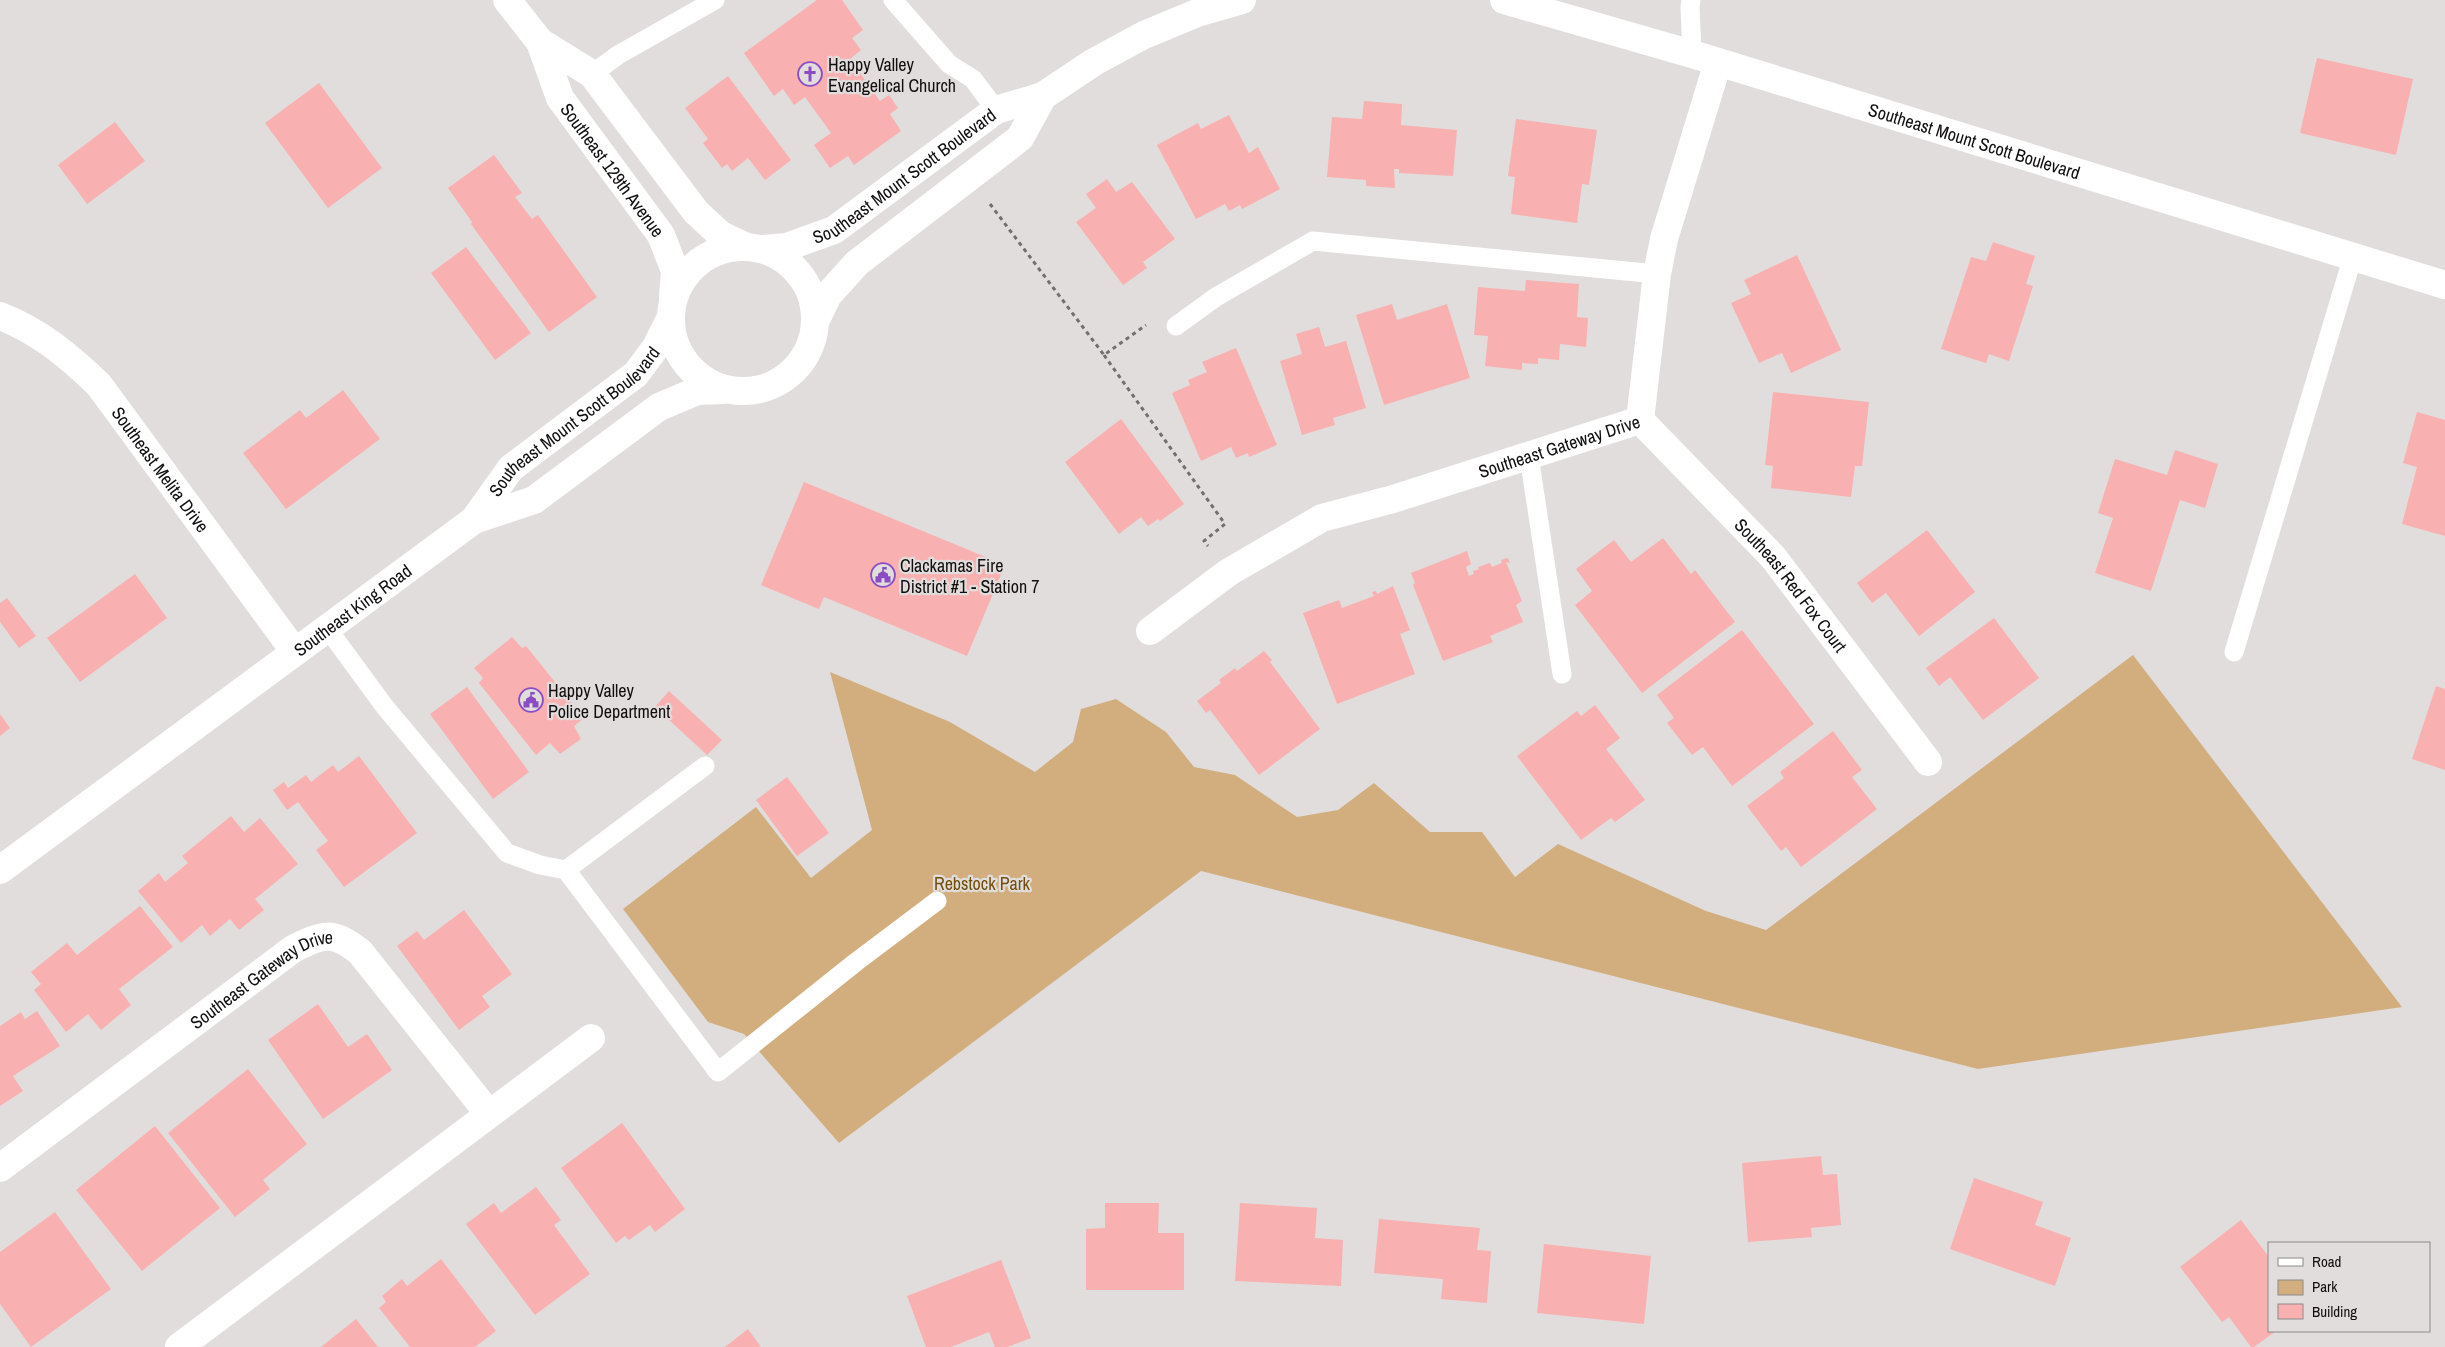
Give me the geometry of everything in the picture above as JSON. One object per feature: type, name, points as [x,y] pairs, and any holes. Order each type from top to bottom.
[{"type":"main road","name":"Southeast 129th Avenue","points":[[508,0],[540,42],[560,98],[661,235],[676,271],[672,309]]},
{"type":"main road","name":"Southeast Mount Scott Boulevard","points":[[754,248],[787,247],[834,230],[996,110],[1043,96],[1094,62],[1144,35],[1197,13],[1242,0]]},
{"type":"main road","name":"Southeast Mount Scott Boulevard","points":[[1504,0],[1692,54],[2445,285]]},
{"type":"main road","name":"Southeast 129th Avenue","points":[[540,42],[592,74],[696,212],[722,235],[754,248]]},
{"type":"main road","name":"Southeast Gateway Drive","points":[[1150,631],[1229,572],[1322,518],[1393,498],[1640,420],[1656,274],[1664,239],[1718,62]]},
{"type":"main road","name":"Southeast Mount Scott Boulevard","points":[[816,320],[828,295],[856,262],[1020,138],[1043,96]]},
{"type":"main road","points":[[754,248],[781,257],[795,268],[807,284],[814,302],[816,320],[813,339],[806,356],[794,372],[779,383],[761,390],[742,392],[723,390],[706,382],[691,370],[680,355],[673,338],[672,309],[680,282],[692,267],[708,256],[725,249],[754,248]]},
{"type":"main road","name":"Southeast Mount Scott Boulevard","points":[[474,520],[511,468],[636,374],[656,347],[672,309]]},
{"type":"main road","name":"Southeast Melita Drive","points":[[0,316],[46,340],[72,359],[99,384],[295,652]]},
{"type":"main road","name":"Southeast King Road","points":[[0,870],[474,520],[534,500],[659,407],[697,391],[723,390]]},
{"type":"main road","name":"Southeast Red Fox Court","points":[[1640,420],[1773,557],[1928,762]]},
{"type":"main road","name":"Southeast Gateway Drive","points":[[0,1168],[293,949],[313,939],[330,936],[342,938],[360,952],[488,1114]]},
{"type":"main road","points":[[179,1347],[591,1038]]},
{"type":"lane","points":[[592,74],[618,54],[715,0]]},
{"type":"lane","points":[[893,0],[949,64],[973,80],[996,110]]},
{"type":"lane","points":[[1691,0],[1692,54]]},
{"type":"lane","points":[[1176,326],[1216,297],[1313,241],[1656,274]]},
{"type":"lane","points":[[2234,652],[2353,256]]},
{"type":"lane","points":[[1529,456],[1562,674]]},
{"type":"lane","points":[[327,628],[385,707],[507,853],[540,865],[566,870],[718,1072],[856,962],[937,901]]},
{"type":"lane","points":[[566,870],[705,766]]},
{"type":"path","points":[[970,177],[1104,355],[1225,524],[1204,541],[1229,572]]},
{"type":"path","points":[[1104,355],[1153,320],[1176,326]]},
{"type":"green space","name":"Rebstock Park","points":[[2133,655],[2402,1007],[1978,1069],[1201,871],[839,1143],[744,1034],[708,1022],[623,909],[756,807],[811,878],[872,830],[830,672],[950,722],[1035,772],[1073,742],[1081,709],[1116,699],[1166,732],[1194,767],[1235,775],[1297,817],[1338,810],[1374,783],[1430,832],[1482,832],[1515,877],[1558,844],[1706,911],[1766,930]]},
{"type":"building","name":"Happy Valley Evangelical Church","points":[[817,0],[842,0],[863,30],[852,38],[861,50],[850,59],[880,101],[889,95],[898,108],[890,114],[901,131],[854,165],[848,156],[830,168],[814,145],[831,133],[805,97],[794,105],[783,89],[774,96],[744,53]]},
{"type":"building","points":[[2317,58],[2413,79],[2396,155],[2300,133]]},
{"type":"building","points":[[728,76],[791,160],[765,180],[748,158],[732,171],[727,164],[722,168],[703,143],[708,139],[685,108]]},
{"type":"building","points":[[319,83],[382,168],[328,208],[265,123]]},
{"type":"building","points":[[1364,101],[1402,104],[1401,125],[1457,130],[1453,176],[1399,173],[1399,169],[1394,169],[1395,188],[1366,186],[1366,180],[1327,177],[1332,117],[1362,119]]},
{"type":"building","points":[[1229,115],[1249,153],[1258,147],[1280,189],[1242,209],[1240,205],[1229,211],[1225,204],[1196,219],[1157,145],[1198,123],[1201,129]]},
{"type":"building","points":[[1516,119],[1597,130],[1589,185],[1582,184],[1577,223],[1511,214],[1515,177],[1508,176]]},
{"type":"building","points":[[115,122],[145,161],[87,204],[58,165]]},
{"type":"building","points":[[494,155],[522,193],[515,197],[532,219],[538,215],[597,297],[549,332],[471,224],[472,222],[448,188]]},
{"type":"building","points":[[1107,179],[1116,192],[1132,182],[1175,239],[1143,262],[1147,268],[1123,285],[1076,222],[1096,208],[1086,194]]},
{"type":"building","points":[[1993,242],[2035,256],[2026,284],[2033,286],[2009,361],[1989,354],[1986,363],[1941,349],[1971,257],[1986,261]]},
{"type":"building","points":[[466,247],[531,333],[495,360],[431,273]]},
{"type":"building","points":[[1797,255],[1841,350],[1791,373],[1782,353],[1759,363],[1731,303],[1751,294],[1744,280]]},
{"type":"building","points":[[1526,280],[1579,284],[1577,317],[1588,318],[1586,347],[1560,344],[1559,360],[1538,358],[1538,364],[1522,363],[1522,370],[1485,366],[1488,336],[1474,335],[1478,287],[1525,291]]},
{"type":"building","points":[[1392,304],[1397,320],[1447,304],[1470,378],[1384,405],[1356,315]]},
{"type":"building","points":[[1319,327],[1325,347],[1346,341],[1366,408],[1333,418],[1335,425],[1302,435],[1280,361],[1302,354],[1296,334]]},
{"type":"building","points":[[1236,348],[1277,445],[1249,457],[1248,453],[1236,458],[1231,447],[1201,461],[1172,393],[1190,385],[1188,380],[1207,372],[1202,362]]},
{"type":"building","points":[[343,390],[380,439],[286,509],[243,453],[300,410],[306,418]]},
{"type":"building","points":[[1773,392],[1869,402],[1862,466],[1855,466],[1851,497],[1771,488],[1773,466],[1765,465]]},
{"type":"building","points":[[2417,412],[2445,420],[2445,536],[2402,524],[2417,467],[2403,463]]},
{"type":"building","points":[[1121,419],[1184,504],[1160,521],[1158,519],[1148,526],[1141,517],[1119,534],[1065,462]]},
{"type":"building","points":[[2175,450],[2218,464],[2205,508],[2180,500],[2151,591],[2095,573],[2113,518],[2098,513],[2115,459],[2167,475]]},
{"type":"building","name":"Clackamas Fire District #1 - Station 7","points":[[804,482],[1005,565],[967,656],[824,597],[819,609],[761,585]]},
{"type":"building","points":[[1927,530],[1975,592],[1919,636],[1886,593],[1872,603],[1857,583]]},
{"type":"building","points":[[1663,538],[1691,574],[1695,570],[1735,622],[1642,693],[1575,605],[1592,591],[1576,569],[1614,540],[1631,562]]},
{"type":"building","points":[[1467,551],[1471,564],[1466,567],[1469,576],[1474,574],[1473,571],[1479,569],[1478,567],[1490,563],[1492,567],[1502,563],[1501,560],[1508,558],[1510,563],[1506,562],[1522,601],[1516,605],[1523,622],[1490,636],[1493,642],[1443,661],[1413,585],[1415,583],[1411,573]]},
{"type":"building","points":[[135,574],[167,618],[80,682],[47,638]]},
{"type":"building","points":[[1393,586],[1410,630],[1400,634],[1415,674],[1337,704],[1303,613],[1339,600],[1342,608],[1374,596],[1372,592],[1376,591],[1377,594]]},
{"type":"building","points":[[7,598],[36,636],[19,648],[0,622],[0,603]]},
{"type":"building","points":[[1994,618],[2039,678],[1983,720],[1950,677],[1939,686],[1926,668]]},
{"type":"building","points":[[1742,630],[1814,724],[1732,786],[1703,747],[1692,755],[1667,723],[1674,718],[1657,695]]},
{"type":"building","name":"Happy Valley Police Department","points":[[512,637],[522,648],[526,646],[584,718],[574,726],[581,739],[560,754],[550,743],[536,755],[479,683],[483,678],[474,668]]},
{"type":"building","points":[[1264,651],[1272,660],[1270,662],[1320,729],[1259,775],[1210,710],[1206,713],[1197,701],[1221,683],[1219,680],[1235,668],[1237,671]]},
{"type":"building","points":[[2436,686],[2445,689],[2445,770],[2412,759]]},
{"type":"building","points":[[467,687],[529,772],[493,799],[430,714]]},
{"type":"building","points":[[669,691],[722,740],[707,755],[655,707]]},
{"type":"building","points":[[1595,705],[1620,738],[1606,749],[1645,800],[1615,822],[1611,818],[1581,840],[1517,756],[1577,711],[1581,716]]},
{"type":"building","points":[[0,714],[10,728],[0,736]]},
{"type":"building","points":[[1833,731],[1862,770],[1852,777],[1877,809],[1801,867],[1786,847],[1781,851],[1747,806],[1784,778],[1780,772]]},
{"type":"building","points":[[359,756],[417,833],[344,887],[316,850],[328,841],[298,802],[287,810],[273,790],[284,782],[288,788],[306,775],[311,782],[333,765],[338,772]]},
{"type":"building","points":[[787,777],[829,833],[797,856],[756,800]]},
{"type":"building","points":[[231,816],[244,832],[260,818],[298,864],[255,899],[264,910],[239,930],[230,919],[210,936],[202,925],[181,943],[138,891],[159,873],[165,882],[188,863],[182,856]]},
{"type":"building","points":[[140,906],[173,947],[119,989],[131,1005],[101,1030],[88,1014],[66,1032],[34,990],[41,984],[31,972],[67,943],[77,955]]},
{"type":"building","points":[[464,910],[512,974],[482,996],[490,1007],[459,1030],[397,946],[417,931],[424,940]]},
{"type":"building","points":[[318,1004],[348,1047],[367,1034],[392,1070],[323,1119],[268,1040]]},
{"type":"building","points":[[37,1011],[60,1046],[13,1076],[23,1091],[0,1106],[0,1026],[21,1012],[25,1019]]},
{"type":"building","points":[[248,1069],[307,1144],[263,1180],[270,1189],[235,1217],[168,1133]]},
{"type":"building","points":[[622,1123],[685,1209],[655,1232],[650,1225],[629,1240],[625,1236],[616,1243],[561,1168]]},
{"type":"building","points":[[155,1126],[220,1208],[142,1271],[76,1190]]},
{"type":"building","points":[[1821,1156],[1823,1175],[1837,1174],[1841,1225],[1811,1228],[1812,1237],[1748,1242],[1742,1163]]},
{"type":"building","points":[[1974,1178],[2043,1202],[2035,1225],[2071,1238],[2055,1286],[1950,1249]]},
{"type":"building","points":[[536,1187],[561,1220],[554,1225],[590,1274],[535,1315],[466,1224],[494,1203],[501,1213]]},
{"type":"building","points":[[1105,1203],[1159,1203],[1158,1233],[1184,1233],[1184,1290],[1086,1290],[1086,1229],[1105,1228]]},
{"type":"building","points":[[1240,1203],[1317,1208],[1315,1238],[1343,1240],[1341,1286],[1235,1281]]},
{"type":"building","points":[[55,1212],[111,1289],[31,1347],[0,1304],[0,1252]]},
{"type":"building","points":[[1379,1219],[1480,1228],[1477,1250],[1491,1251],[1487,1303],[1441,1299],[1443,1279],[1374,1273]]},
{"type":"building","points":[[2241,1220],[2268,1256],[2268,1332],[2275,1332],[2254,1347],[2251,1347],[2229,1317],[2222,1322],[2180,1267]]},
{"type":"building","points":[[1544,1244],[1651,1256],[1644,1324],[1537,1313]]},
{"type":"building","points":[[441,1259],[496,1331],[475,1347],[410,1347],[379,1308],[386,1302],[382,1296],[402,1279],[407,1286]]},
{"type":"building","points":[[1001,1260],[1031,1338],[1007,1347],[995,1347],[989,1332],[951,1347],[926,1347],[907,1296]]},
{"type":"building","points":[[356,1319],[378,1347],[321,1347]]},
{"type":"building","points":[[748,1329],[761,1347],[725,1347]]},
{"type":"place","name":"Happy Valley Evangelical Church","points":[[810,74]]},
{"type":"place","name":"Clackamas Fire District #1 - Station 7","points":[[883,575]]},
{"type":"place","name":"Happy Valley Police Department","points":[[531,700]]}]
